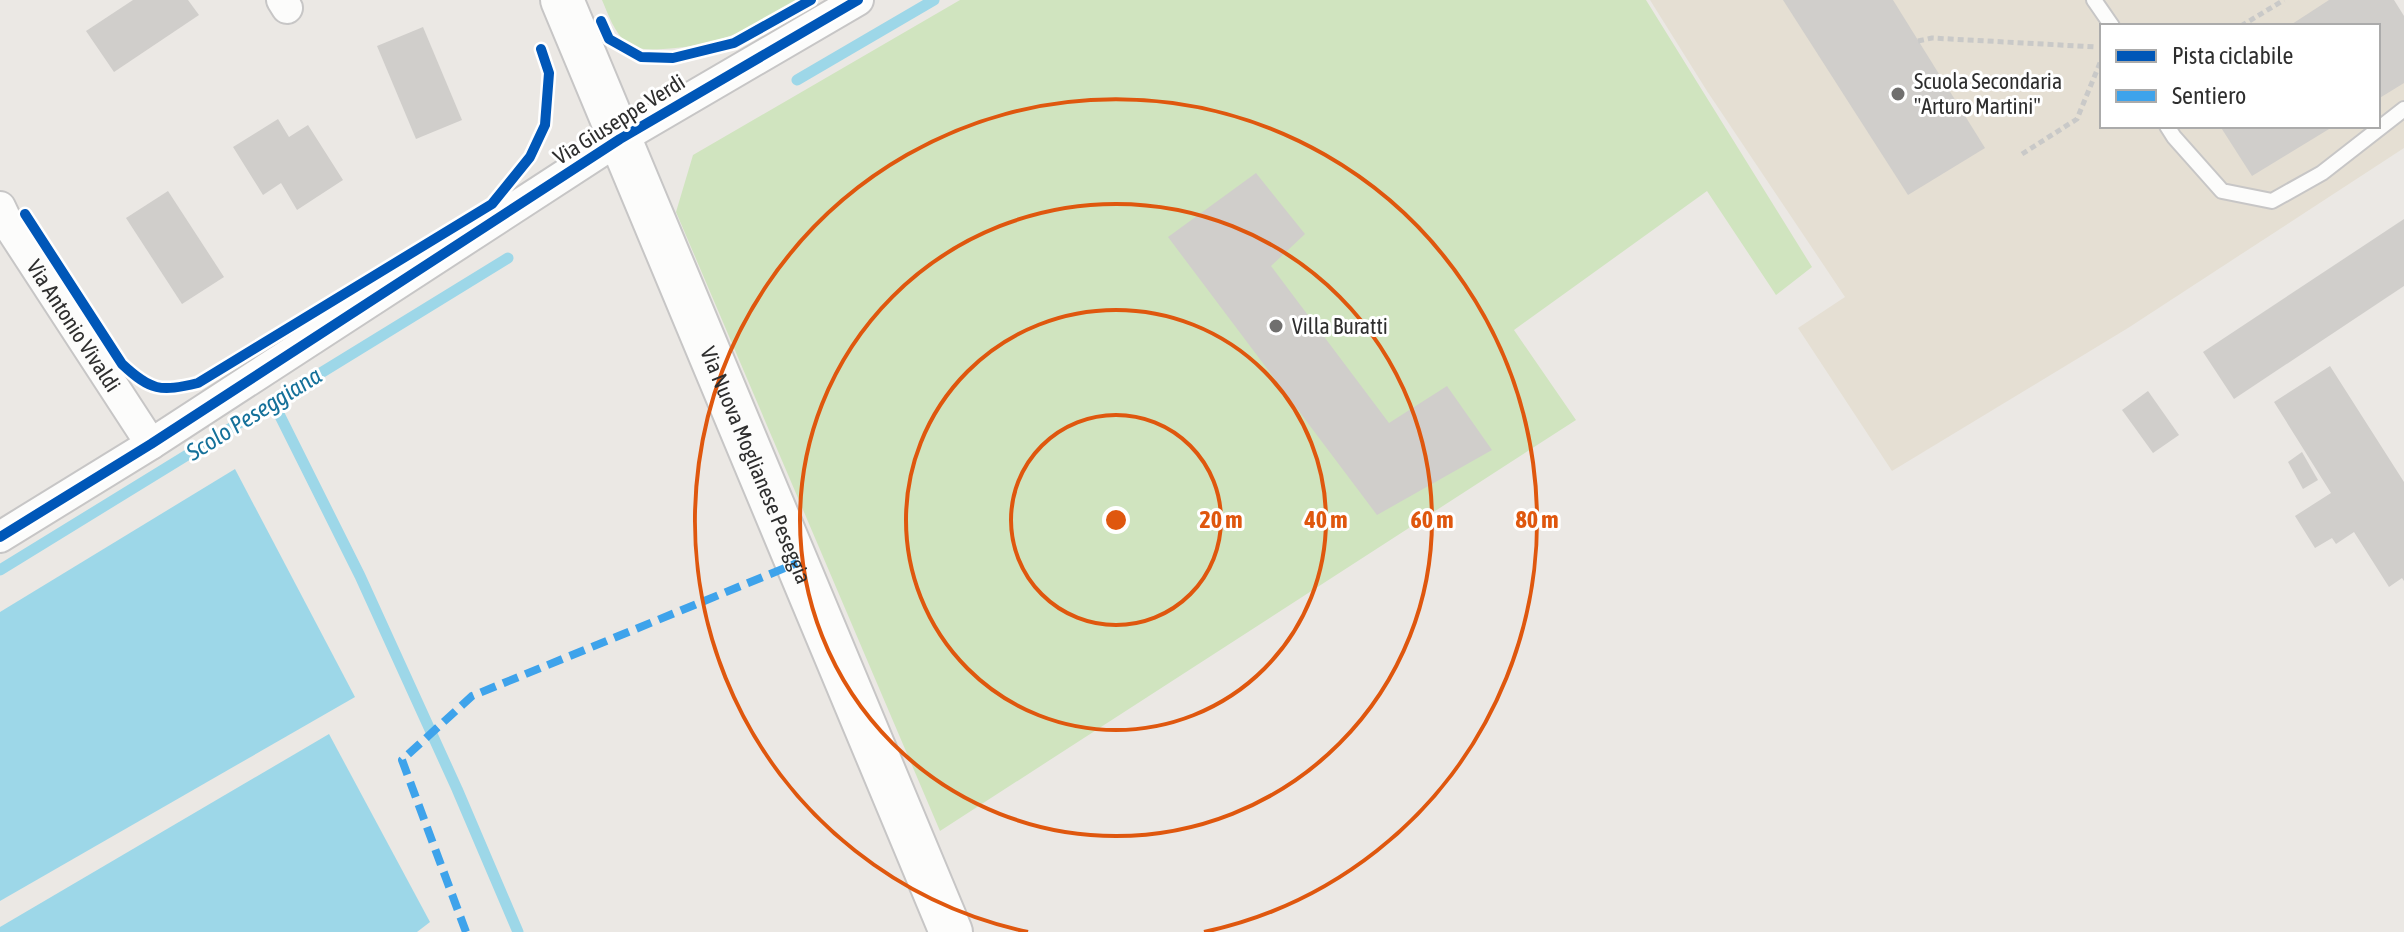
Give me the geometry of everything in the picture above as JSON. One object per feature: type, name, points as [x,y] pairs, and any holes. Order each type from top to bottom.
[{"type":"main road","name":"Via Nuova Moglianese Peseggia","points":[[562,0],[951,932]]},
{"type":"street","name":"Via Giuseppe Verdi","points":[[0,537],[151,444],[620,139],[858,0]]},
{"type":"street","name":"Via Antonio Vivaldi","points":[[0,207],[9,226],[151,444]]},
{"type":"lane","points":[[2094,0],[2111,24]]},
{"type":"lane","points":[[2380,128],[2404,109]]},
{"type":"lane","points":[[2168,128],[2222,191],[2272,201],[2322,173],[2380,128]]},
{"type":"path","points":[[2244,24],[2284,0]]},
{"type":"path","points":[[1918,41],[1932,38],[2100,47]]},
{"type":"path","points":[[2022,154],[2077,119],[2100,63]]},
{"type":"shaded area","points":[[1650,0],[2389,0],[2404,24],[2404,148],[2128,328],[1892,471],[1798,328],[1845,297]]},
{"type":"green space","points":[[602,0],[803,0],[752,27],[719,40],[654,49],[639,48],[622,39]]},
{"type":"green space","points":[[960,0],[1646,0],[1812,267],[1776,295],[1707,191],[1514,330],[1576,420],[940,831],[676,212],[693,155]]},
{"type":"water","points":[[235,469],[355,697],[0,901],[0,612]]},
{"type":"water","points":[[329,734],[430,922],[417,932],[0,932],[0,927]]},
{"type":"building","points":[[133,0],[188,0],[199,15],[114,72],[86,31]]},
{"type":"building","name":"Scuola Secondaria \"Arturo Martini\"","points":[[1783,0],[1893,0],[1985,148],[1908,195]]},
{"type":"building","points":[[2329,0],[2394,0],[2404,16],[2404,83],[2380,98],[2380,24],[2292,24]]},
{"type":"building","points":[[423,27],[462,120],[416,139],[377,46]]},
{"type":"building","points":[[278,119],[289,137],[308,125],[343,180],[297,210],[281,183],[263,195],[233,147]]},
{"type":"building","points":[[2221,128],[2331,128],[2252,176]]},
{"type":"building","name":"Villa Buratti","points":[[1256,173],[1305,234],[1271,266],[1389,423],[1447,386],[1492,450],[1377,515],[1168,237]]},
{"type":"building","points":[[168,191],[224,277],[182,304],[126,218]]},
{"type":"building","points":[[2404,219],[2404,286],[2234,399],[2203,352]]},
{"type":"building","points":[[2330,366],[2404,482],[2404,581],[2402,578],[2389,587],[2354,532],[2336,544],[2332,538],[2315,548],[2295,516],[2331,493],[2274,402]]},
{"type":"building","points":[[2148,391],[2179,435],[2153,453],[2122,410]]},
{"type":"building","points":[[2302,452],[2318,480],[2303,489],[2288,462]]},
{"type":"waterway","name":"Scolo Peseggiana","points":[[797,80],[934,0]]},
{"type":"waterway","name":"Scolo Peseggiana","points":[[0,570],[508,258]]},
{"type":"waterway","points":[[273,402],[360,576],[518,932]]},
{"type":"marked path","points":[[466,932],[402,760],[472,696],[797,563]]},
{"type":"cycle path","points":[[601,21],[609,39],[641,57],[673,58],[734,43],[811,0]]},
{"type":"cycle path","points":[[0,537],[151,444],[620,139],[858,0]]},
{"type":"cycle path","points":[[25,214],[122,364],[141,380],[157,387],[174,388],[198,383],[492,204],[530,157],[545,125],[549,73],[541,49]]},
{"type":"place","name":"Scuola Secondaria \"Arturo Martini\"","points":[[1898,94]]},
{"type":"place","name":"Villa Buratti","points":[[1276,326]]}]
